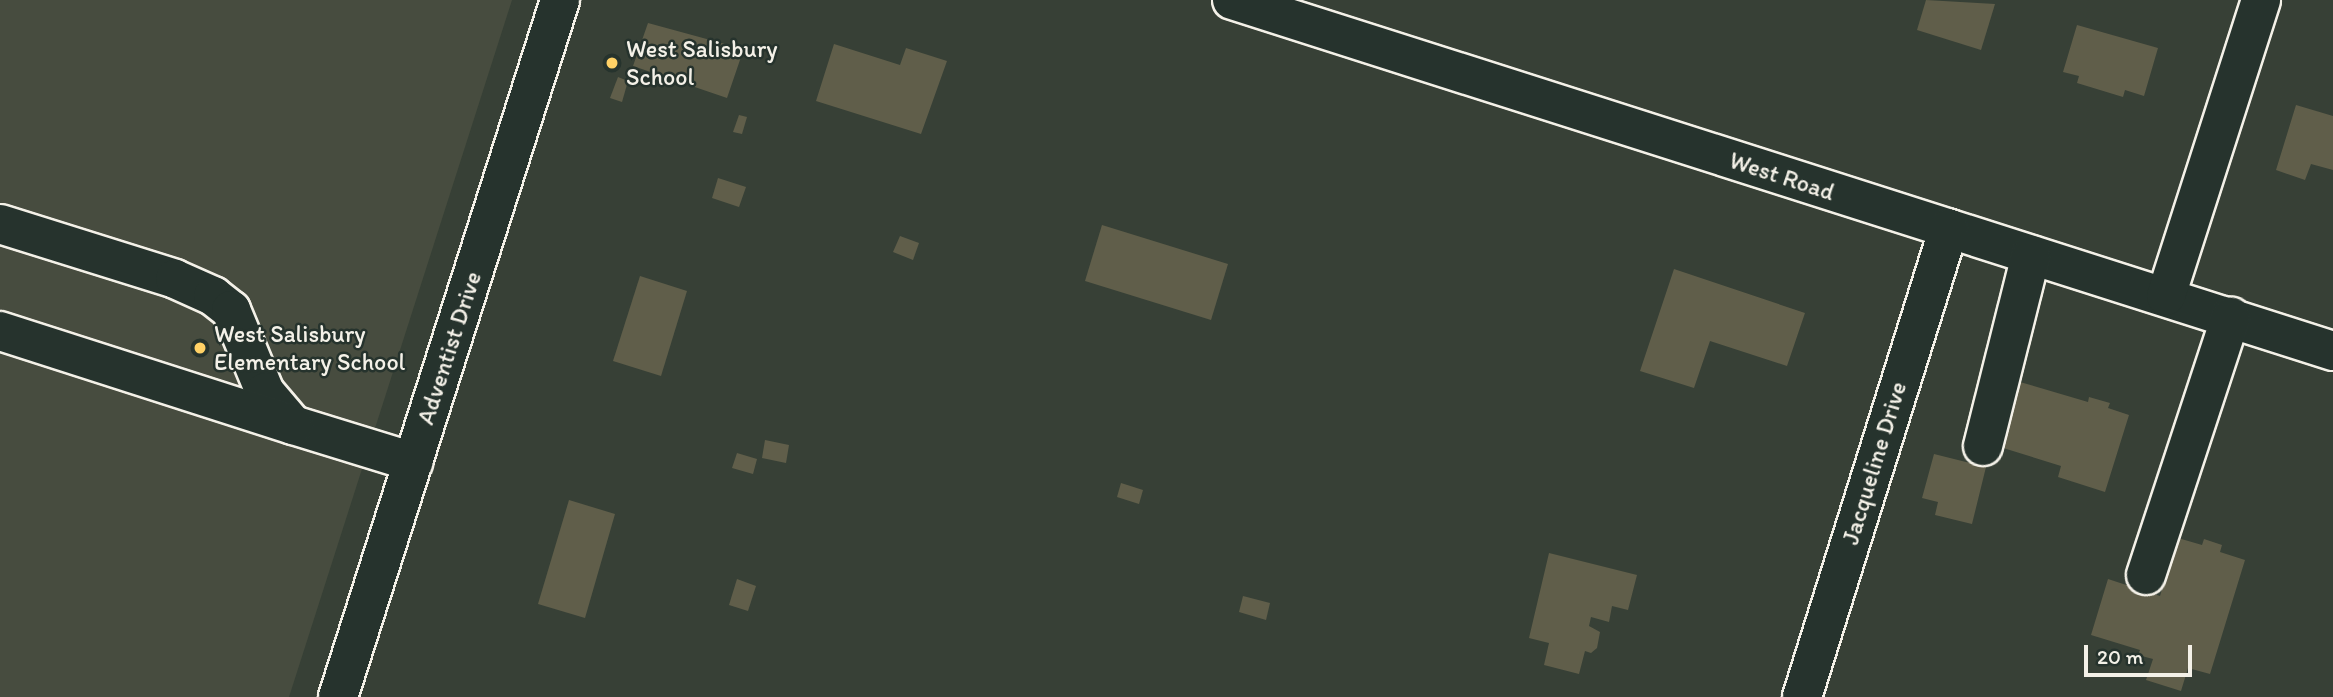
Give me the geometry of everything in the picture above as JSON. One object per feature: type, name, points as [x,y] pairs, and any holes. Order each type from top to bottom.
[{"type":"street","name":"Adventist Drive","points":[[338,697],[560,0]]},
{"type":"street","name":"West Road","points":[[1232,0],[1293,8],[1948,229],[2333,351]]},
{"type":"street","points":[[2166,296],[2262,0]]},
{"type":"street","points":[[0,224],[175,279],[213,296],[231,310],[265,392],[293,425]]},
{"type":"street","name":"Jacqueline Drive","points":[[1802,697],[1948,229]]},
{"type":"street","points":[[1983,446],[2031,254]]},
{"type":"street","points":[[2146,575],[2231,317]]},
{"type":"street","points":[[0,331],[413,462]]},
{"type":"shaded area","name":"West Salisbury Elementary School","points":[[0,0],[512,0],[289,697],[0,697]]},
{"type":"building","points":[[1926,0],[1995,4],[1981,50],[1917,30]]},
{"type":"building","points":[[648,23],[725,44],[722,51],[741,57],[727,98],[633,66]]},
{"type":"building","points":[[2077,25],[2158,48],[2144,96],[2125,90],[2123,97],[2077,83],[2079,76],[2063,72]]},
{"type":"building","points":[[834,44],[900,65],[906,48],[947,61],[921,134],[816,101]]},
{"type":"building","points":[[618,77],[628,81],[622,102],[610,98]]},
{"type":"building","points":[[2296,105],[2333,116],[2333,170],[2311,164],[2305,180],[2276,170]]},
{"type":"building","points":[[739,115],[747,117],[742,134],[733,132]]},
{"type":"building","points":[[718,178],[746,187],[739,207],[712,198]]},
{"type":"building","points":[[1102,225],[1228,264],[1211,320],[1085,281]]},
{"type":"building","points":[[900,236],[919,243],[913,260],[893,252]]},
{"type":"building","points":[[1674,269],[1805,313],[1787,366],[1710,341],[1694,388],[1640,371]]},
{"type":"building","points":[[640,276],[687,291],[661,376],[613,361]]},
{"type":"building","points":[[2020,382],[2088,402],[2089,397],[2110,403],[2108,408],[2129,415],[2105,492],[2058,477],[2061,466],[2000,447]]},
{"type":"building","points":[[765,440],[789,445],[786,463],[762,458]]},
{"type":"building","points":[[737,453],[757,459],[753,474],[732,468]]},
{"type":"building","points":[[1934,454],[1986,467],[1972,524],[1935,515],[1938,502],[1922,498]]},
{"type":"building","points":[[1121,483],[1143,490],[1139,504],[1117,497]]},
{"type":"building","points":[[569,500],[615,514],[585,618],[538,604]]},
{"type":"building","points":[[2178,538],[2202,545],[2204,539],[2222,545],[2220,552],[2245,560],[2210,674],[2188,668],[2181,691],[2146,680],[2153,659],[2138,655],[2140,650],[2091,635],[2108,579],[2160,596]]},
{"type":"building","points":[[1549,553],[1637,575],[1628,610],[1612,606],[1609,622],[1591,617],[1589,626],[1600,632],[1597,648],[1591,653],[1585,651],[1579,674],[1544,665],[1549,643],[1529,638]]},
{"type":"building","points":[[737,579],[756,586],[748,611],[729,605]]},
{"type":"building","points":[[1243,596],[1270,603],[1266,620],[1239,612]]},
{"type":"place","name":"West Salisbury School","points":[[612,63]]},
{"type":"place","name":"West Salisbury Elementary School","points":[[200,348]]}]
